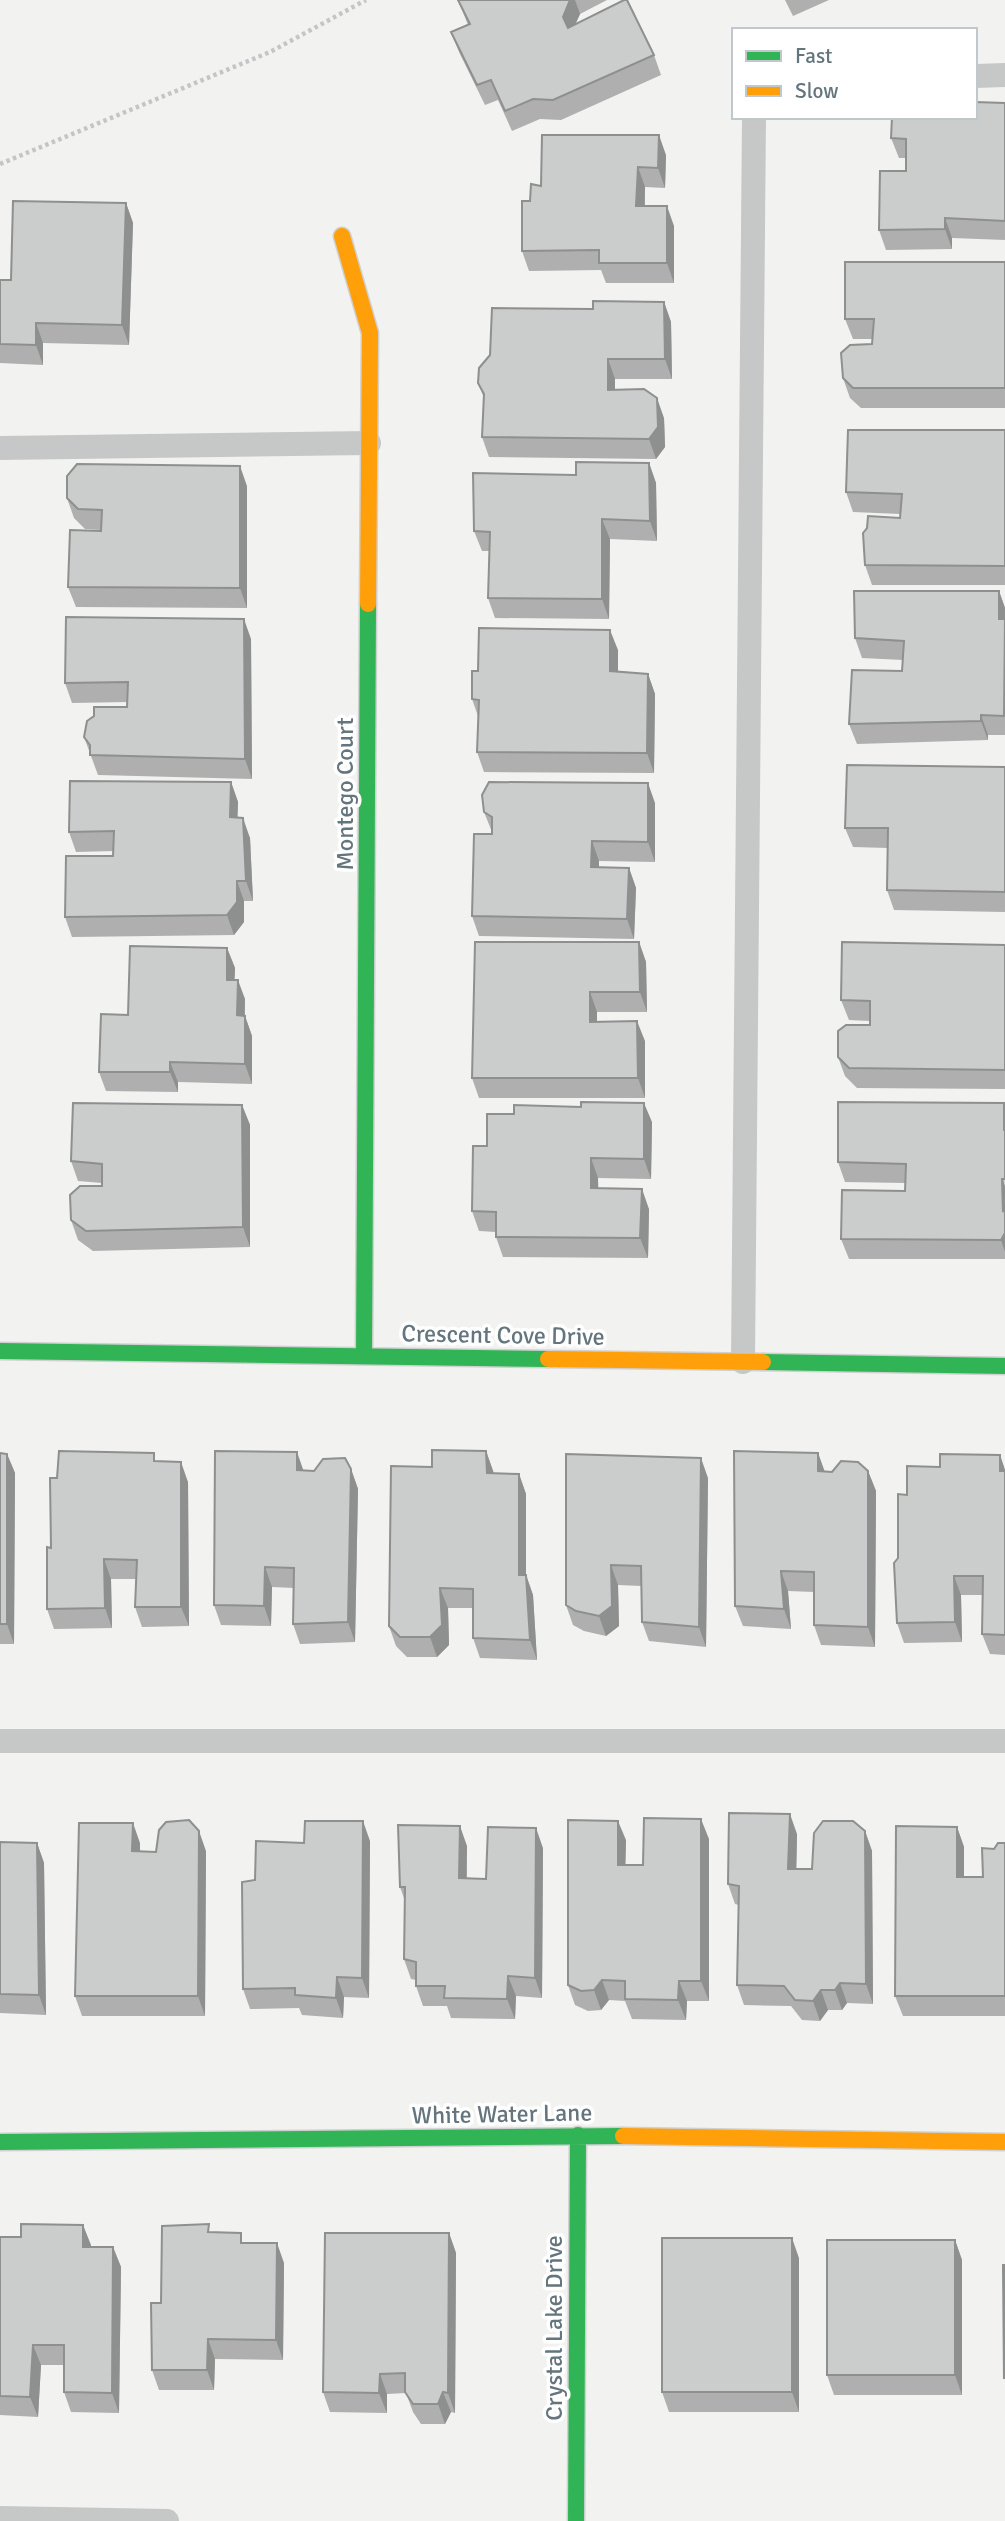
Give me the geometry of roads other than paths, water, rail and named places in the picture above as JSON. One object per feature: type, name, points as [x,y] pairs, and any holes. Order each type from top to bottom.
[{"type":"street","name":"Montego Court","points":[[342,236],[370,333],[364,1356]]},
{"type":"street","name":"Crescent Cove Drive","points":[[0,1351],[1005,1366]]},
{"type":"street","name":"White Water Lane","points":[[0,2142],[578,2135],[1005,2142]]},
{"type":"street","name":"Crystal Lake Drive","points":[[576,2521],[578,2135]]},
{"type":"lane","points":[[977,76],[1005,75]]},
{"type":"lane","points":[[743,1362],[754,119]]},
{"type":"lane","points":[[0,448],[369,443]]},
{"type":"lane","points":[[0,1741],[1005,1741]]},
{"type":"lane","points":[[0,2518],[167,2521]]}]
